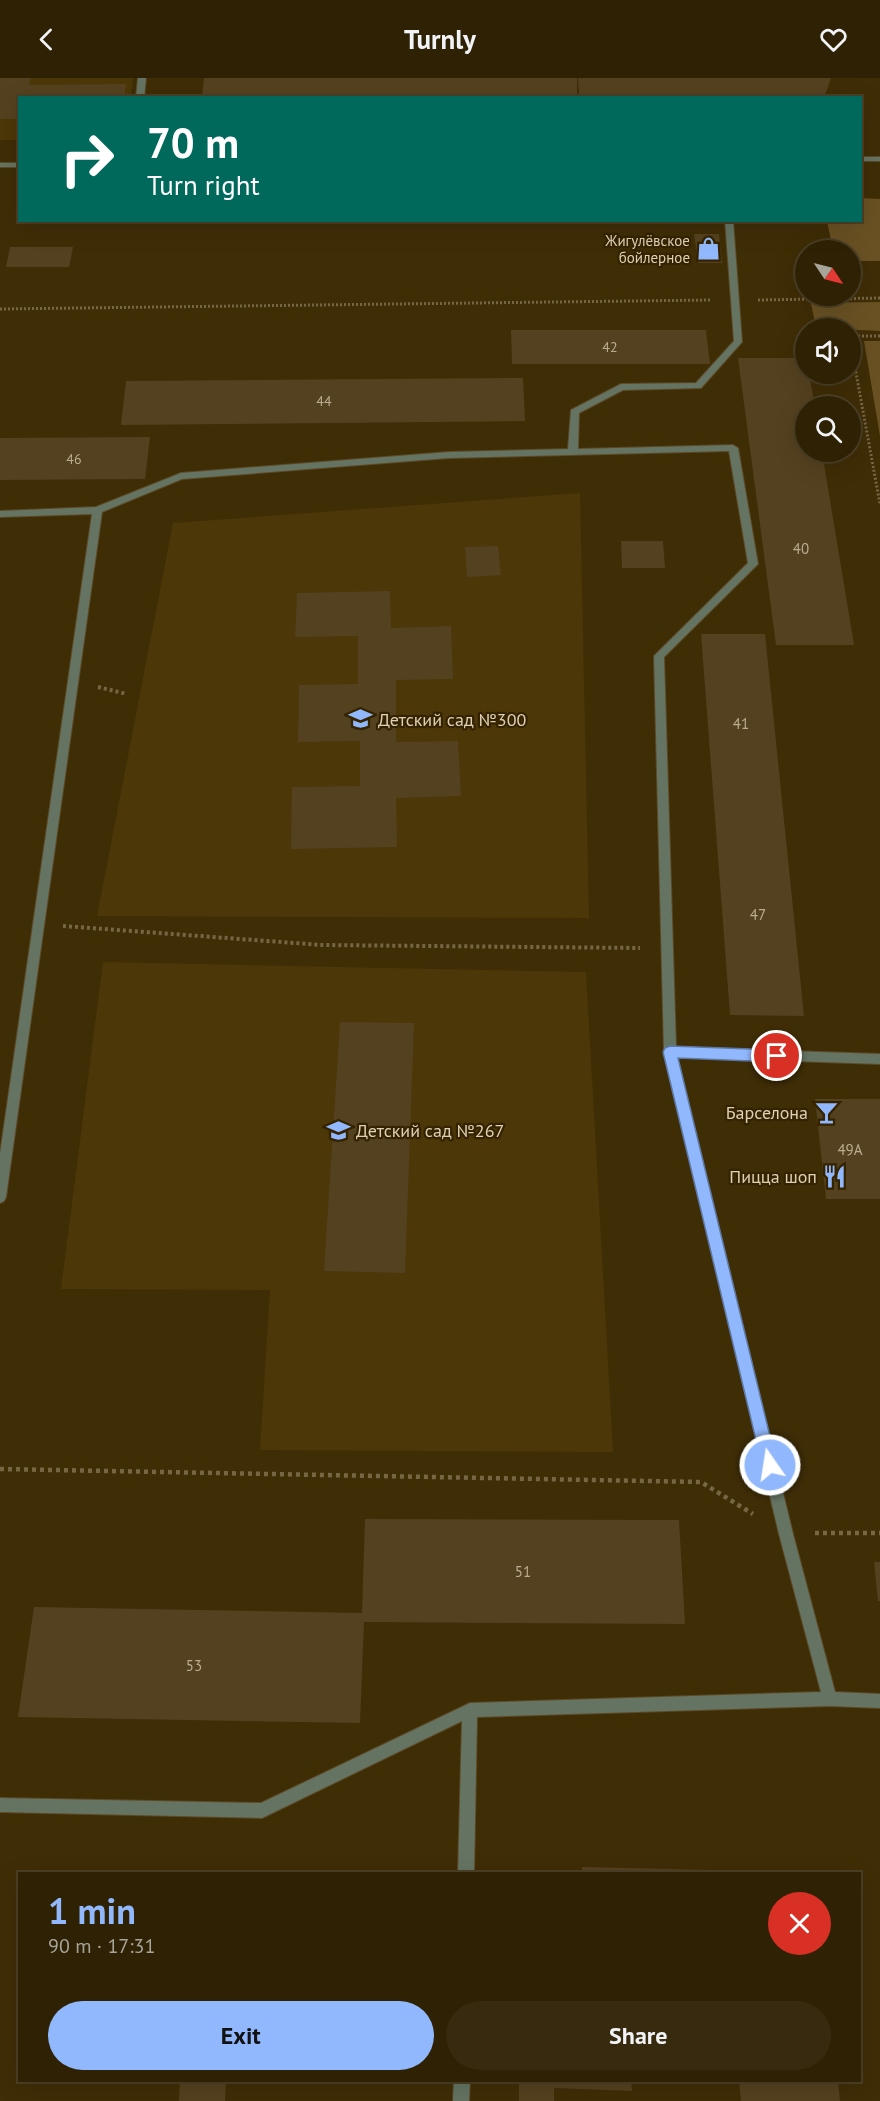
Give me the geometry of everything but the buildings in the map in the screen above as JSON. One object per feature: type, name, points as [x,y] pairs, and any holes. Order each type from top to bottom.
[{"type":"street","points":[[140,96],[142,78]]},
{"type":"street","points":[[862,159],[880,159]]},
{"type":"street","points":[[0,165],[18,165]]},
{"type":"street","points":[[573,452],[574,412],[621,387],[698,387],[738,342],[729,222]]},
{"type":"street","points":[[0,514],[97,510],[181,476],[449,455],[733,448],[753,564],[659,656],[669,947],[670,1052],[786,1534],[830,1699]]},
{"type":"street","points":[[0,1197],[97,510]]},
{"type":"street","points":[[670,1052],[880,1059]]},
{"type":"street","points":[[0,1805],[262,1811],[470,1710],[830,1699],[880,1701]]},
{"type":"street","points":[[466,1872],[470,1710]]},
{"type":"street","points":[[461,2101],[462,2082]]},
{"type":"path","points":[[0,309],[880,298]]},
{"type":"path","points":[[861,337],[880,336]]},
{"type":"path","points":[[858,384],[880,504]]},
{"type":"path","points":[[39,925],[322,945],[585,949],[669,947]]},
{"type":"path","points":[[0,1469],[700,1482],[786,1534],[880,1533]]},
{"type":"shaded area","points":[[0,78],[133,78],[131,96],[18,96],[18,140],[0,140]]},
{"type":"shaded area","points":[[862,198],[880,199],[880,261],[861,261],[861,240],[831,240],[827,222],[862,222]]},
{"type":"shaded area","points":[[861,302],[880,302],[880,331],[861,330],[861,318],[814,318],[812,306],[861,306]]},
{"type":"shaded area","points":[[864,341],[880,341],[880,436]]},
{"type":"shaded area","name":"Детский сад №300","points":[[580,493],[589,918],[97,916],[173,523]]},
{"type":"shaded area","name":"Детский сад №267","points":[[103,962],[586,972],[613,1452],[260,1450],[270,1290],[61,1289]]},
{"type":"place","name":"Жигулёвское бойлерное","points":[[708,249]]},
{"type":"place","name":"Детский сад №300","points":[[360,719]]},
{"type":"place","name":"Барселона","points":[[826,1112]]},
{"type":"place","name":"Детский сад №267","points":[[338,1130]]},
{"type":"place","name":"Пицца шоп","points":[[835,1176]]},
{"type":"route","points":[[770,1465],[670,1052],[777,1056]]}]
